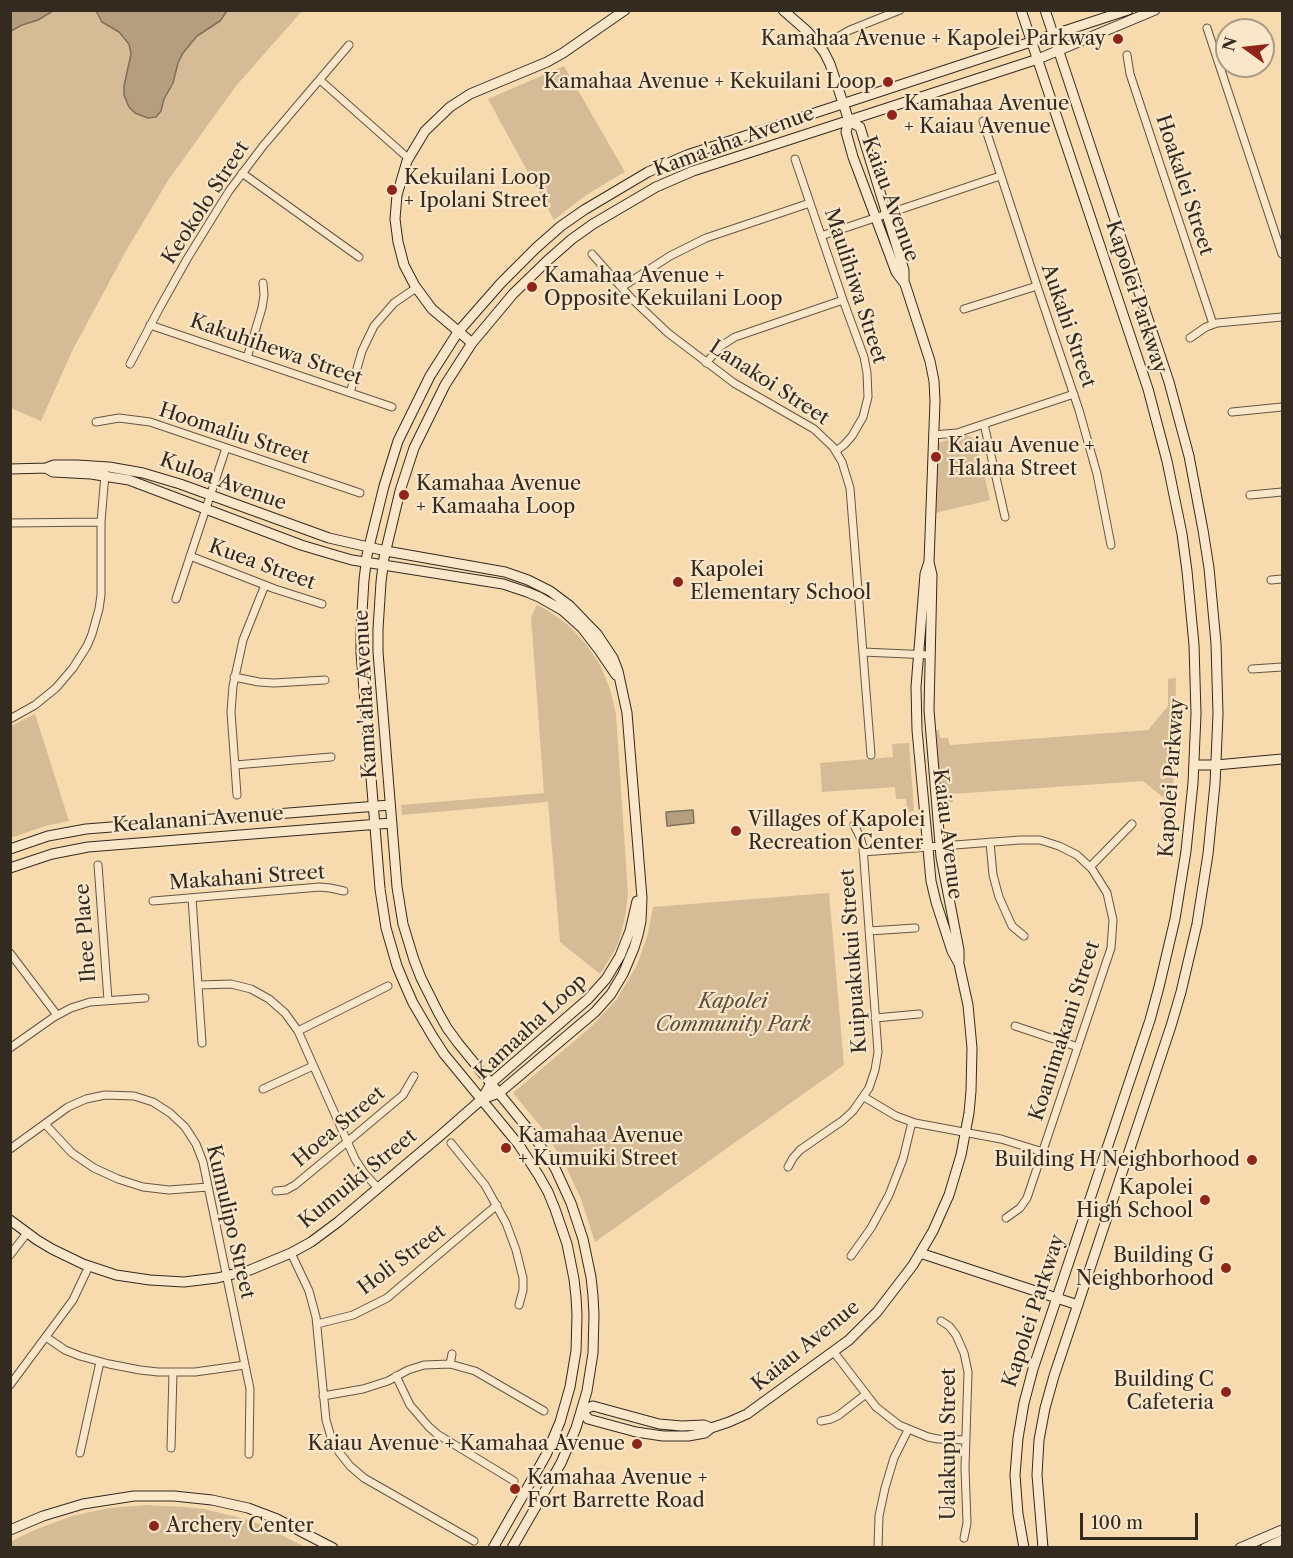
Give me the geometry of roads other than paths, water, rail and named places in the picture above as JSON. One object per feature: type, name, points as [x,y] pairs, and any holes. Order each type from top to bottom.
[{"type":"street","points":[[472,343],[435,314],[409,276],[400,254],[395,207],[399,183],[408,158],[425,131],[450,107],[470,94],[564,53],[626,10]]},
{"type":"street","points":[[783,10],[803,27],[820,47],[830,64],[849,121]]},
{"type":"street","points":[[820,47],[857,27],[900,10]]},
{"type":"street","name":"Kapolei Parkway","points":[[1022,10],[1148,389],[1167,461],[1182,534],[1191,608],[1195,679],[1194,765],[1190,817],[1181,886],[1160,987],[1028,1386],[1017,1438],[1016,1494],[1024,1548]]},
{"type":"street","name":"Kapolei Parkway","points":[[1043,1548],[1037,1475],[1039,1440],[1047,1400],[1171,1026],[1197,924],[1212,819],[1216,765],[1217,679],[1213,606],[1203,530],[1189,456],[1169,382],[1045,10]]},
{"type":"street","name":"Kama'aha Avenue","points":[[493,1548],[546,1455],[565,1405],[573,1369],[577,1324],[574,1279],[567,1244],[555,1209],[539,1176],[519,1145],[444,1054],[413,1003],[391,947],[382,908],[361,653],[362,604],[369,548],[398,441],[430,376],[458,332],[501,283],[561,226],[648,172],[674,160],[1128,10]]},
{"type":"street","name":"Kama'aha Avenue","points":[[512,1548],[561,1463],[582,1410],[594,1344],[591,1277],[584,1239],[555,1167],[533,1135],[447,1028],[414,960],[399,905],[378,652],[379,605],[383,564],[406,469],[414,448],[445,385],[472,343],[513,294],[572,239],[593,224],[681,176],[1038,59],[1155,10]]},
{"type":"street","points":[[1207,28],[1282,254]]},
{"type":"street","name":"Keokolo Street","points":[[130,364],[204,230],[242,172],[349,45]]},
{"type":"street","name":"Hoakalei Street","points":[[1127,55],[1130,74],[1213,324]]},
{"type":"street","points":[[320,80],[408,158]]},
{"type":"street","name":"Kaiau Avenue","points":[[565,1405],[582,1410],[592,1406],[659,1424],[704,1425],[711,1428],[755,1409],[849,1340],[877,1312],[902,1281],[920,1253],[949,1195],[966,1132],[972,1091],[972,1048],[968,1005],[959,964],[959,950],[944,878],[929,710],[932,575],[929,562],[935,391],[927,351],[904,285],[896,272],[853,157],[846,132],[849,121],[860,127],[904,270],[904,285]]},
{"type":"street","name":"Aukahi Street","points":[[983,121],[1074,394],[1097,474],[1111,545]]},
{"type":"street","name":"Maulihiwa Street","points":[[795,159],[866,365],[868,389],[866,404],[858,426],[848,441],[836,450]]},
{"type":"street","points":[[242,172],[359,257]]},
{"type":"street","points":[[821,236],[1000,176]]},
{"type":"street","points":[[622,287],[661,261],[697,243],[810,204]]},
{"type":"street","name":"Lanakoi Street","points":[[592,254],[668,333],[734,383],[814,429],[836,450],[846,470],[850,488],[871,755]]},
{"type":"street","points":[[247,358],[262,308],[263,283]]},
{"type":"street","points":[[964,309],[1037,286]]},
{"type":"street","points":[[350,393],[362,351],[374,326],[394,303],[416,288]]},
{"type":"street","points":[[706,363],[721,346],[735,337],[843,300]]},
{"type":"street","points":[[1190,338],[1213,324],[1282,317]]},
{"type":"street","name":"Kakuhihewa Street","points":[[150,325],[392,406]]},
{"type":"street","points":[[933,435],[951,434],[1074,394]]},
{"type":"street","points":[[1232,411],[1282,407]]},
{"type":"street","name":"Hoomaliu Street","points":[[96,422],[119,418],[150,422],[360,493]]},
{"type":"street","points":[[984,424],[1005,517]]},
{"type":"street","points":[[176,599],[226,448]]},
{"type":"street","name":"Kuloa Avenue","points":[[10,468],[46,468],[54,465],[106,471],[124,469],[162,478],[317,535],[386,551]]},
{"type":"street","points":[[10,719],[35,705],[56,688],[73,668],[92,634],[99,609],[101,522],[106,471]]},
{"type":"street","name":"Kuloa Avenue","points":[[106,471],[312,549],[352,560],[383,564]]},
{"type":"street","points":[[1250,495],[1282,492]]},
{"type":"street","points":[[10,523],[101,522]]},
{"type":"street","name":"Kamaaha Loop","points":[[386,551],[496,570],[528,580],[550,591],[579,614],[597,634],[613,658],[628,720],[642,898],[638,935],[629,961],[617,984],[586,1020],[499,1093],[482,1099]]},
{"type":"street","name":"Kuea Street","points":[[190,556],[287,594],[322,604]]},
{"type":"street","name":"Kaiau Avenue","points":[[929,562],[925,574],[916,719],[931,881],[952,951],[959,964]]},
{"type":"street","name":"Kamaaha Loop","points":[[383,564],[502,584],[539,597],[562,610],[582,628],[621,685]]},
{"type":"street","points":[[1271,580],[1282,579]]},
{"type":"street","points":[[237,795],[231,712],[234,677],[243,640],[266,585]]},
{"type":"street","points":[[863,652],[930,655]]},
{"type":"street","points":[[1252,669],[1282,667]]},
{"type":"street","points":[[234,677],[274,683],[325,680]]},
{"type":"street","points":[[235,765],[331,757]]},
{"type":"street","points":[[1194,765],[1282,759]]},
{"type":"street","name":"Kealanani Avenue","points":[[10,849],[48,836],[86,829],[390,805]]},
{"type":"street","name":"Kealanani Avenue","points":[[10,868],[52,854],[88,847],[392,823]]},
{"type":"street","points":[[1090,867],[1132,824]]},
{"type":"street","name":"Kuipuakukui Street","points":[[788,1167],[800,1150],[853,1111],[864,1097],[873,1079],[877,1061],[863,852],[860,837],[854,825]]},
{"type":"street","name":"Koanimakani Street","points":[[863,852],[1030,839],[1050,842],[1068,850],[1090,867],[1103,884],[1110,902],[1113,939],[1027,1198],[1020,1208],[1006,1218]]},
{"type":"street","points":[[990,842],[993,875],[999,897],[1012,926],[1024,936]]},
{"type":"street","name":"Ihee Place","points":[[98,865],[108,1000]]},
{"type":"street","name":"Makahani Street","points":[[153,901],[320,887],[344,891]]},
{"type":"street","name":"Kamaaha Loop","points":[[482,1099],[491,1083],[588,999],[606,979],[626,943],[640,892]]},
{"type":"street","points":[[192,898],[202,1043]]},
{"type":"street","points":[[869,931],[915,927]]},
{"type":"street","points":[[10,953],[57,1015]]},
{"type":"street","points":[[199,985],[231,984],[251,989],[269,999],[285,1013],[298,1031],[359,1166],[378,1188]]},
{"type":"street","points":[[298,1031],[388,986]]},
{"type":"street","points":[[10,1048],[57,1015],[80,1005],[108,1000],[146,998]]},
{"type":"street","points":[[875,1018],[919,1014]]},
{"type":"street","points":[[1016,1026],[1078,1047]]},
{"type":"street","points":[[263,1089],[314,1066]]},
{"type":"street","name":"Hoea Street","points":[[276,1191],[286,1190],[295,1185],[347,1142],[403,1095],[414,1076]]},
{"type":"street","name":"Kumulipo Street","points":[[10,1149],[68,1107],[95,1096],[115,1094],[134,1096],[153,1102],[185,1127],[200,1153],[246,1365],[250,1389],[249,1455]]},
{"type":"street","points":[[864,1097],[896,1116],[912,1122],[1001,1139],[1043,1152]]},
{"type":"street","name":"Kumuiki Street","points":[[10,1220],[52,1249],[89,1266],[116,1275],[184,1282],[227,1276],[258,1268],[291,1253],[325,1232],[482,1099]]},
{"type":"street","points":[[851,1256],[871,1228],[889,1195],[903,1158],[912,1122]]},
{"type":"street","points":[[45,1124],[72,1153],[94,1168],[118,1179],[143,1187],[169,1190],[208,1187]]},
{"type":"street","points":[[451,1143],[476,1173],[497,1205],[511,1236],[520,1264],[523,1284],[519,1305]]},
{"type":"street","name":"Holi Street","points":[[317,1324],[353,1315],[387,1298],[497,1205]]},
{"type":"street","points":[[10,1255],[27,1233]]},
{"type":"street","points":[[291,1253],[309,1291],[317,1324],[326,1420],[339,1452],[364,1478],[474,1541]]},
{"type":"street","points":[[920,1253],[1078,1305]]},
{"type":"street","points":[[10,1385],[78,1293],[89,1266]]},
{"type":"street","name":"Ualakupu Street","points":[[941,1322],[949,1326],[956,1335],[966,1363],[968,1382],[965,1468],[967,1522],[963,1538]]},
{"type":"street","points":[[46,1337],[72,1353],[100,1362],[140,1370],[195,1372],[246,1365]]},
{"type":"street","points":[[833,1352],[883,1414],[908,1430],[938,1439],[966,1440]]},
{"type":"street","points":[[450,1364],[452,1354]]},
{"type":"street","points":[[80,1453],[100,1362]]},
{"type":"street","points":[[323,1396],[363,1389],[424,1365],[450,1364],[476,1371],[544,1411]]},
{"type":"street","points":[[171,1448],[173,1372]]},
{"type":"street","points":[[396,1376],[410,1405],[429,1427],[514,1481]]},
{"type":"street","points":[[821,1421],[839,1415],[866,1394]]},
{"type":"street","points":[[878,1548],[879,1516],[885,1488],[894,1458],[908,1430]]},
{"type":"street","points":[[10,1530],[42,1516],[83,1504],[134,1496],[174,1496],[212,1500],[248,1508],[278,1519],[333,1548]]},
{"type":"street","points":[[1240,1548],[1282,1530]]},
{"type":"street","points":[[1265,1548],[1282,1540]]},
{"type":"place","name":"Kamahaa Avenue + Kapolei Parkway","points":[[1118,39]]},
{"type":"place","name":"Kamahaa Avenue + Kekuilani Loop","points":[[888,82]]},
{"type":"place","name":"Kamahaa Avenue + Kaiau Avenue","points":[[892,115]]},
{"type":"place","name":"Kekuilani Loop + Ipolani Street","points":[[392,190]]},
{"type":"place","name":"Kamahaa Avenue + Opposite Kekuilani Loop","points":[[532,287]]},
{"type":"place","name":"Kaiau Avenue + Halana Street","points":[[936,457]]},
{"type":"place","name":"Kamahaa Avenue + Kamaaha Loop","points":[[404,495]]},
{"type":"place","name":"Kapolei Elementary School","points":[[678,582]]},
{"type":"place","name":"Villages of Kapolei Recreation Center","points":[[736,831]]},
{"type":"place","name":"Kamahaa Avenue + Kumuiki Street","points":[[506,1148]]},
{"type":"place","name":"Building H Neighborhood","points":[[1252,1160]]},
{"type":"place","name":"Kapolei High School","points":[[1205,1200]]},
{"type":"place","name":"Building G Neighborhood","points":[[1226,1268]]},
{"type":"place","name":"Building C Cafeteria","points":[[1226,1392]]},
{"type":"place","name":"Kaiau Avenue + Kamahaa Avenue","points":[[637,1444]]},
{"type":"place","name":"Kamahaa Avenue + Fort Barrette Road","points":[[515,1489]]},
{"type":"place","name":"Archery Center","points":[[154,1526]]},
{"type":"park label","name":"Kapolei Community Park","points":[[733,1014]]}]
